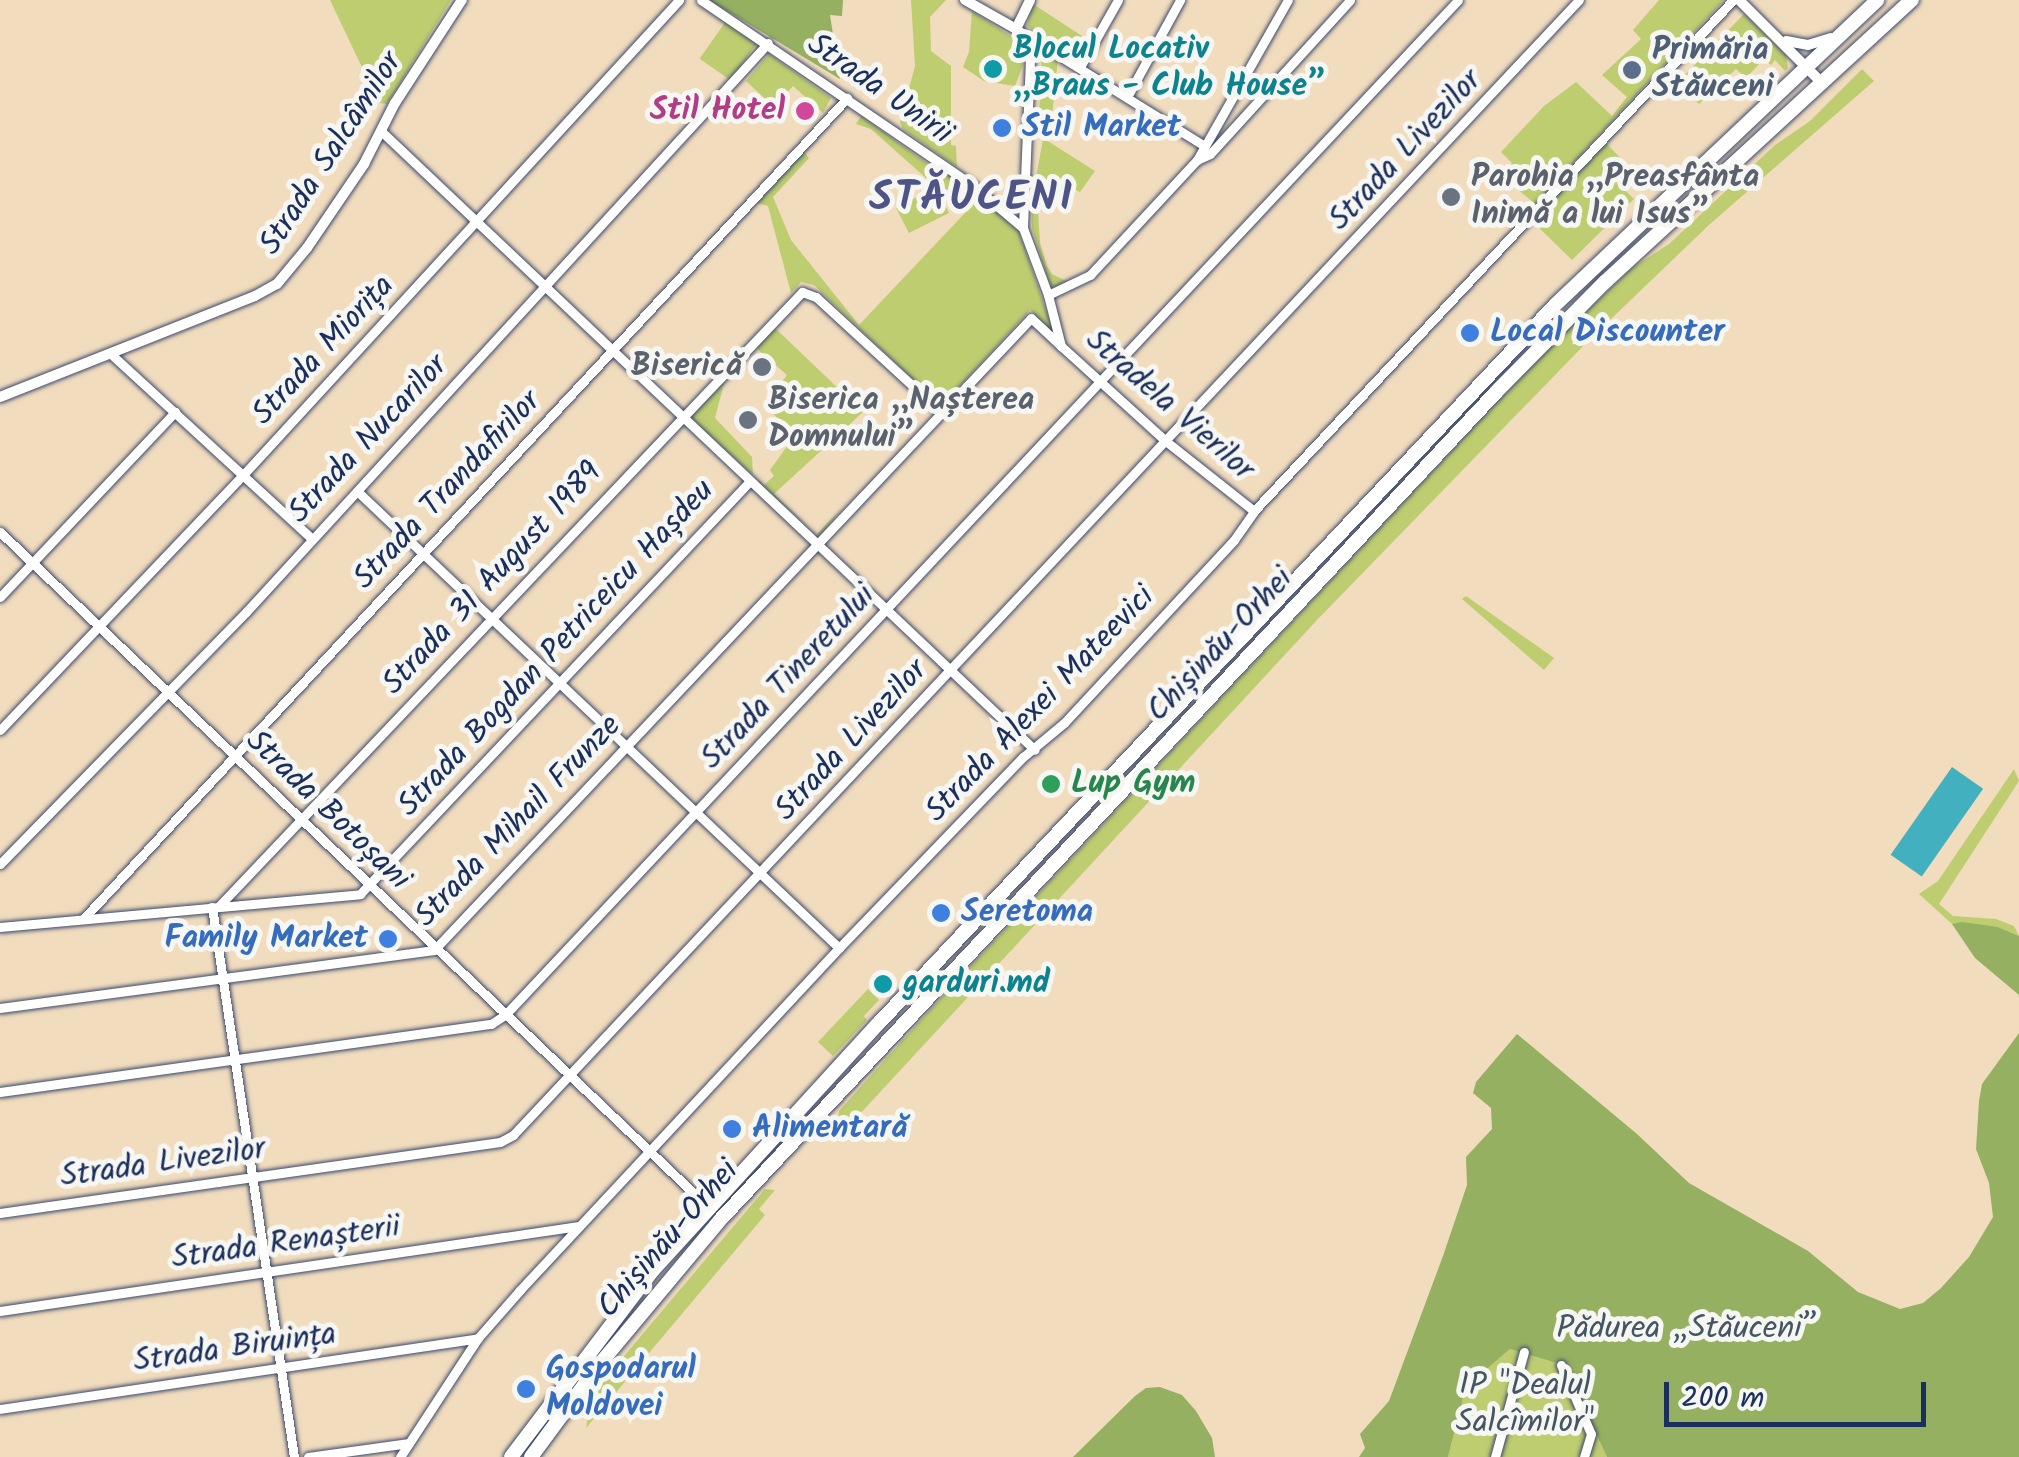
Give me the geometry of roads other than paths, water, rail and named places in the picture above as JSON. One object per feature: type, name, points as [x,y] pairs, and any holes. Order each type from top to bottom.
[{"type":"highway","name":"Chișinău-Orhei","points":[[510,1457],[594,1342],[708,1207],[1542,318],[1877,0]]},
{"type":"highway","name":"Chișinău-Orhei","points":[[531,1457],[598,1366],[720,1220],[1473,416],[1605,282],[1912,0]]},
{"type":"street","name":"Strada Salcâmilor","points":[[0,397],[256,296],[276,284],[308,248],[462,0]]},
{"type":"street","name":"Strada Miorița","points":[[0,730],[243,475],[680,0]]},
{"type":"street","name":"Strada Unirii","points":[[700,0],[984,194],[1023,228]]},
{"type":"street","points":[[965,0],[1080,66],[1205,146]]},
{"type":"street","points":[[1016,29],[1030,0]]},
{"type":"street","points":[[1080,66],[1118,0]]},
{"type":"street","points":[[1128,97],[1180,0]]},
{"type":"street","points":[[1048,295],[1072,288],[1090,275],[1198,160],[1288,0]]},
{"type":"street","points":[[1198,160],[1210,154],[1350,0]]},
{"type":"street","name":"Strada Tineretului","points":[[506,1015],[1458,0]]},
{"type":"street","name":"Strada Livezilor","points":[[0,1213],[500,1142],[514,1135],[1579,0]]},
{"type":"street","points":[[1736,0],[1823,84]]},
{"type":"street","name":"Strada Alexei Mateevici","points":[[400,1457],[478,1338],[579,1226],[840,948],[1220,554],[1254,511],[1736,0]]},
{"type":"street","points":[[1775,34],[1793,44],[1808,45],[1825,42],[1845,29]]},
{"type":"street","name":"Stradela Vierilor","points":[[1030,36],[1023,228],[1048,295],[1061,346],[1167,442],[1254,511]]},
{"type":"street","name":"Strada Nucarilor","points":[[0,864],[312,539],[768,43]]},
{"type":"street","name":"Strada Trandafirilor","points":[[85,917],[847,98]]},
{"type":"street","points":[[381,131],[1035,750]]},
{"type":"street","name":"Strada 31 August 1989","points":[[215,906],[492,619],[680,416],[806,291],[942,413]]},
{"type":"street","name":"Strada Mihail Frunze","points":[[0,1008],[434,950],[1031,318],[1061,346]]},
{"type":"street","points":[[110,354],[312,539]]},
{"type":"street","points":[[0,596],[175,412]]},
{"type":"street","name":"Strada Bogdan Petriceicu Hașdeu","points":[[368,884],[750,481]]},
{"type":"street","points":[[357,490],[840,948]]},
{"type":"street","name":"Strada Botoșani","points":[[0,532],[434,950],[708,1207]]},
{"type":"street","points":[[0,927],[360,894],[368,884]]},
{"type":"street","points":[[215,906],[221,979],[294,1457]]},
{"type":"street","points":[[0,1092],[491,1024],[506,1015]]},
{"type":"street","name":"Strada Renașterii","points":[[0,1311],[579,1226]]},
{"type":"street","name":"Strada Biruința","points":[[0,1409],[478,1338]]},
{"type":"street","points":[[1496,1457],[1524,1352]]},
{"type":"street","points":[[1561,1366],[1591,1434],[1584,1457]]},
{"type":"street","points":[[308,1457],[409,1443]]},
{"type":"water","points":[[1952,767],[1983,789],[1922,876],[1891,855]]},
{"type":"place","name":"Blocul Locativ „Braus - Club House”","points":[[993,69]]},
{"type":"place","name":"Primăria Stăuceni","points":[[1632,70]]},
{"type":"place","name":"Stil Hotel","points":[[805,111]]},
{"type":"place","name":"Stil Market","points":[[1002,128]]},
{"type":"place","name":"Parohia „Preasfânta Inimă a lui Isus”","points":[[1451,197]]},
{"type":"place","name":"Local Discounter","points":[[1470,333]]},
{"type":"place","name":"Biserică","points":[[762,367]]},
{"type":"place","name":"Biserica „Nașterea Domnului”","points":[[748,420]]},
{"type":"place","name":"Lup Gym","points":[[1051,784]]},
{"type":"place","name":"Seretoma","points":[[941,913]]},
{"type":"place","name":"Family Market","points":[[388,939]]},
{"type":"place","name":"garduri.md","points":[[883,984]]},
{"type":"place","name":"Alimentară","points":[[732,1129]]},
{"type":"place","name":"Gospodarul Moldovei","points":[[526,1389]]},
{"type":"district","name":"STĂUCENI","points":[[972,199]]},
{"type":"park label","name":"Pădurea „Stăuceni”","points":[[1687,1329]]},
{"type":"park label","name":"IP \"Dealul Salcîmilor\"","points":[[1525,1406]]}]
